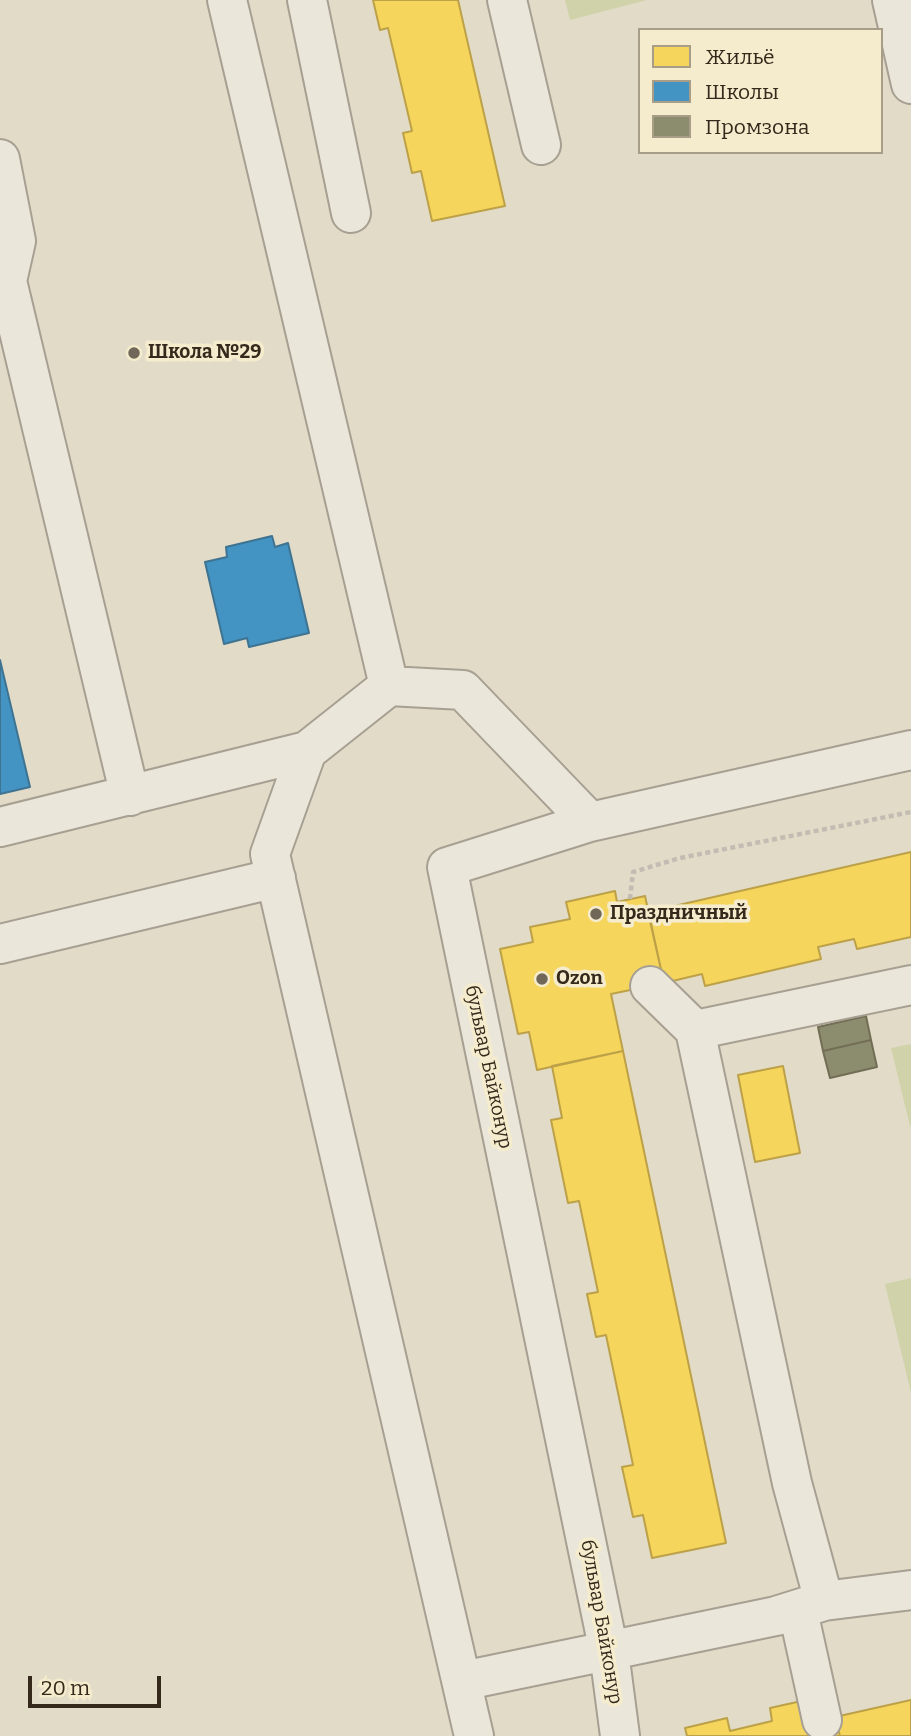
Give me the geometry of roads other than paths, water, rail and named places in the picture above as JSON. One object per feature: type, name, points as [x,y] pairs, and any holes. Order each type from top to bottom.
[{"type":"street","points":[[227,0],[389,686]]},
{"type":"street","points":[[307,0],[351,213]]},
{"type":"street","points":[[506,0],[541,145]]},
{"type":"street","points":[[892,0],[911,85]]},
{"type":"street","points":[[0,159],[16,241],[7,281],[130,796]]},
{"type":"street","points":[[0,827],[307,751],[389,686],[463,690],[590,822]]},
{"type":"street","name":"бульвар Байконур","points":[[620,1736],[609,1651],[447,867],[590,822],[911,750]]},
{"type":"street","points":[[307,751],[270,854],[474,1736]]},
{"type":"street","points":[[0,944],[276,877]]},
{"type":"street","points":[[695,1030],[911,985]]},
{"type":"street","points":[[650,986],[695,1030],[792,1483],[811,1606],[822,1720]]},
{"type":"street","points":[[462,1681],[811,1606],[911,1590]]},
{"type":"place","name":"Школа №29","points":[[134,353]]},
{"type":"place","name":"Праздничный","points":[[596,914]]},
{"type":"place","name":"Ozon","points":[[542,979]]}]
